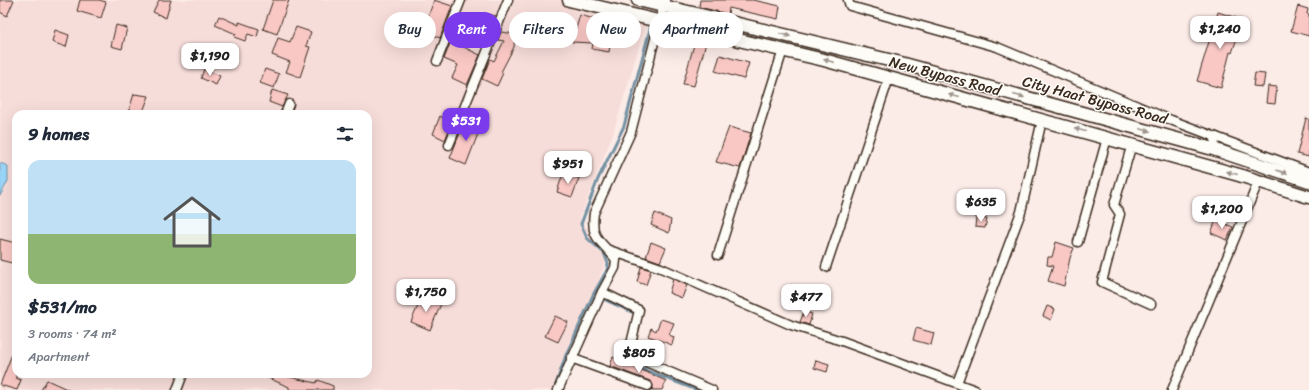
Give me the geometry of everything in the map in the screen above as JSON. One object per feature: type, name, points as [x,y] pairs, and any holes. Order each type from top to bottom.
[{"type":"main road","name":"New Bypass Road","points":[[569,0],[649,19]]},
{"type":"main road","name":"City Haat Bypass Road","points":[[638,0],[664,3],[896,62],[1213,149],[1309,181]]},
{"type":"main road","name":"New Bypass Road","points":[[743,41],[889,78],[1132,144],[1259,180],[1309,198]]},
{"type":"street","points":[[437,61],[461,0]]},
{"type":"street","points":[[449,145],[508,0]]},
{"type":"street","points":[[848,0],[850,6],[997,47],[1171,120],[1309,172]]},
{"type":"street","points":[[558,390],[602,292],[615,268],[616,260],[609,250],[596,237],[592,226],[592,212],[631,132],[653,48]]},
{"type":"street","points":[[718,255],[783,50]]},
{"type":"street","points":[[826,267],[889,78]]},
{"type":"street","points":[[286,110],[289,104]]},
{"type":"street","points":[[957,383],[1021,212],[1042,120]]},
{"type":"street","points":[[1213,149],[1216,137]]},
{"type":"street","points":[[1078,242],[1107,138]]},
{"type":"street","points":[[1132,144],[1114,205],[1120,214],[1102,282],[1151,304]]},
{"type":"street","points":[[1172,390],[1259,180]]},
{"type":"street","points":[[609,250],[661,268],[791,325],[842,341],[975,390]]},
{"type":"street","points":[[602,292],[639,310],[630,348],[639,359],[712,390]]},
{"type":"street","points":[[572,358],[648,386]]},
{"type":"street","points":[[177,390],[182,378]]},
{"type":"shaded area","points":[[0,0],[575,0],[627,12],[586,12],[586,48],[639,48],[613,134],[580,218],[608,256],[556,390],[0,390]]},
{"type":"shaded area","points":[[641,15],[648,17],[641,40]]},
{"type":"water","points":[[0,163],[8,166],[8,181],[0,196]]},
{"type":"building","points":[[0,0],[14,0],[7,16],[0,12]]},
{"type":"building","points":[[80,0],[99,0],[106,2],[101,18],[77,11]]},
{"type":"building","points":[[159,0],[171,0],[166,18],[153,12]]},
{"type":"building","points":[[273,0],[289,0],[277,34],[263,29]]},
{"type":"building","points":[[434,0],[452,6],[450,12],[444,12],[444,27],[440,38],[436,37],[436,12],[430,12]]},
{"type":"building","points":[[700,0],[753,0],[780,6],[778,19],[729,8],[728,12],[720,12],[699,7]]},
{"type":"building","points":[[1298,6],[1308,9],[1309,36],[1291,31]]},
{"type":"building","points":[[1218,12],[1243,20],[1232,53],[1230,52],[1221,88],[1197,81]]},
{"type":"building","points":[[580,15],[586,17],[586,43],[578,42],[578,22]]},
{"type":"building","points":[[219,16],[239,25],[239,22],[259,29],[257,37],[248,34],[245,41],[234,37],[236,34],[215,25]]},
{"type":"building","points":[[116,25],[127,28],[122,49],[111,46]]},
{"type":"building","points":[[296,27],[311,32],[306,46],[310,47],[300,77],[286,72],[290,62],[272,55],[278,38],[290,42]]},
{"type":"building","points":[[55,30],[69,35],[66,47],[52,42]]},
{"type":"building","points":[[501,32],[509,33],[509,48],[513,48],[501,72],[503,73],[497,86],[482,79],[490,59],[494,61],[504,41],[501,40]]},
{"type":"building","points":[[448,48],[466,48],[480,55],[467,85],[452,78],[458,65],[444,59]]},
{"type":"building","points":[[592,48],[610,48],[609,52]]},
{"type":"building","points":[[693,48],[705,48],[694,86],[683,84]]},
{"type":"building","points":[[720,55],[749,63],[744,79],[715,71]]},
{"type":"building","points":[[204,69],[220,76],[216,85],[201,78]]},
{"type":"building","points":[[265,69],[279,74],[274,88],[260,83]]},
{"type":"building","points":[[1255,73],[1265,74],[1263,87],[1253,86]]},
{"type":"building","points":[[1268,86],[1277,87],[1275,104],[1266,103]]},
{"type":"building","points":[[272,90],[288,95],[282,107],[269,102]]},
{"type":"building","points":[[134,94],[149,96],[144,110],[129,110]]},
{"type":"building","points":[[440,116],[452,123],[445,140],[433,134]]},
{"type":"building","points":[[1306,118],[1309,119],[1309,157],[1297,154]]},
{"type":"building","points":[[465,120],[481,126],[466,165],[450,158]]},
{"type":"building","points":[[729,127],[751,133],[740,168],[716,162]]},
{"type":"building","points":[[563,173],[579,178],[572,197],[557,192]]},
{"type":"building","points":[[655,213],[671,220],[669,233],[651,225]]},
{"type":"building","points":[[976,217],[987,219],[985,228],[975,227]]},
{"type":"building","points":[[1216,220],[1233,227],[1227,240],[1211,233]]},
{"type":"building","points":[[0,239],[12,242],[12,263],[0,260]]},
{"type":"building","points":[[651,242],[666,248],[660,262],[646,257]]},
{"type":"building","points":[[1056,242],[1074,248],[1070,258],[1064,286],[1048,281],[1053,266],[1047,265],[1048,257],[1052,257]]},
{"type":"building","points":[[641,267],[651,270],[646,285],[637,282]]},
{"type":"building","points":[[673,279],[687,285],[682,298],[669,293]]},
{"type":"building","points":[[422,296],[441,304],[430,330],[411,322]]},
{"type":"building","points":[[1047,306],[1055,309],[1051,320],[1043,316]]},
{"type":"building","points":[[804,311],[812,314],[809,325],[800,322]]},
{"type":"building","points":[[555,316],[568,322],[558,342],[545,336]]},
{"type":"building","points":[[661,319],[674,323],[669,335],[674,337],[672,345],[648,336],[651,328],[656,331]]},
{"type":"building","points":[[916,328],[934,333],[931,345],[913,340]]},
{"type":"building","points":[[12,354],[12,378],[21,380],[17,390],[0,385]]},
{"type":"building","points":[[613,357],[666,381],[662,390],[652,390],[653,385],[650,381],[610,366]]},
{"type":"building","points":[[816,360],[829,364],[827,372],[814,368]]},
{"type":"building","points":[[268,378],[294,378],[316,383],[318,380],[333,386],[333,390],[289,390],[289,387]]},
{"type":"building","points":[[47,380],[69,390],[41,390]]},
{"type":"waterway","points":[[554,390],[566,355],[593,295],[607,270],[608,263],[604,253],[587,238],[581,224],[598,179],[624,126],[649,33]]},
{"type":"waterway","points":[[601,298],[636,314],[635,316]]},
{"type":"waterway","points":[[627,349],[629,361],[642,369],[697,390]]}]
